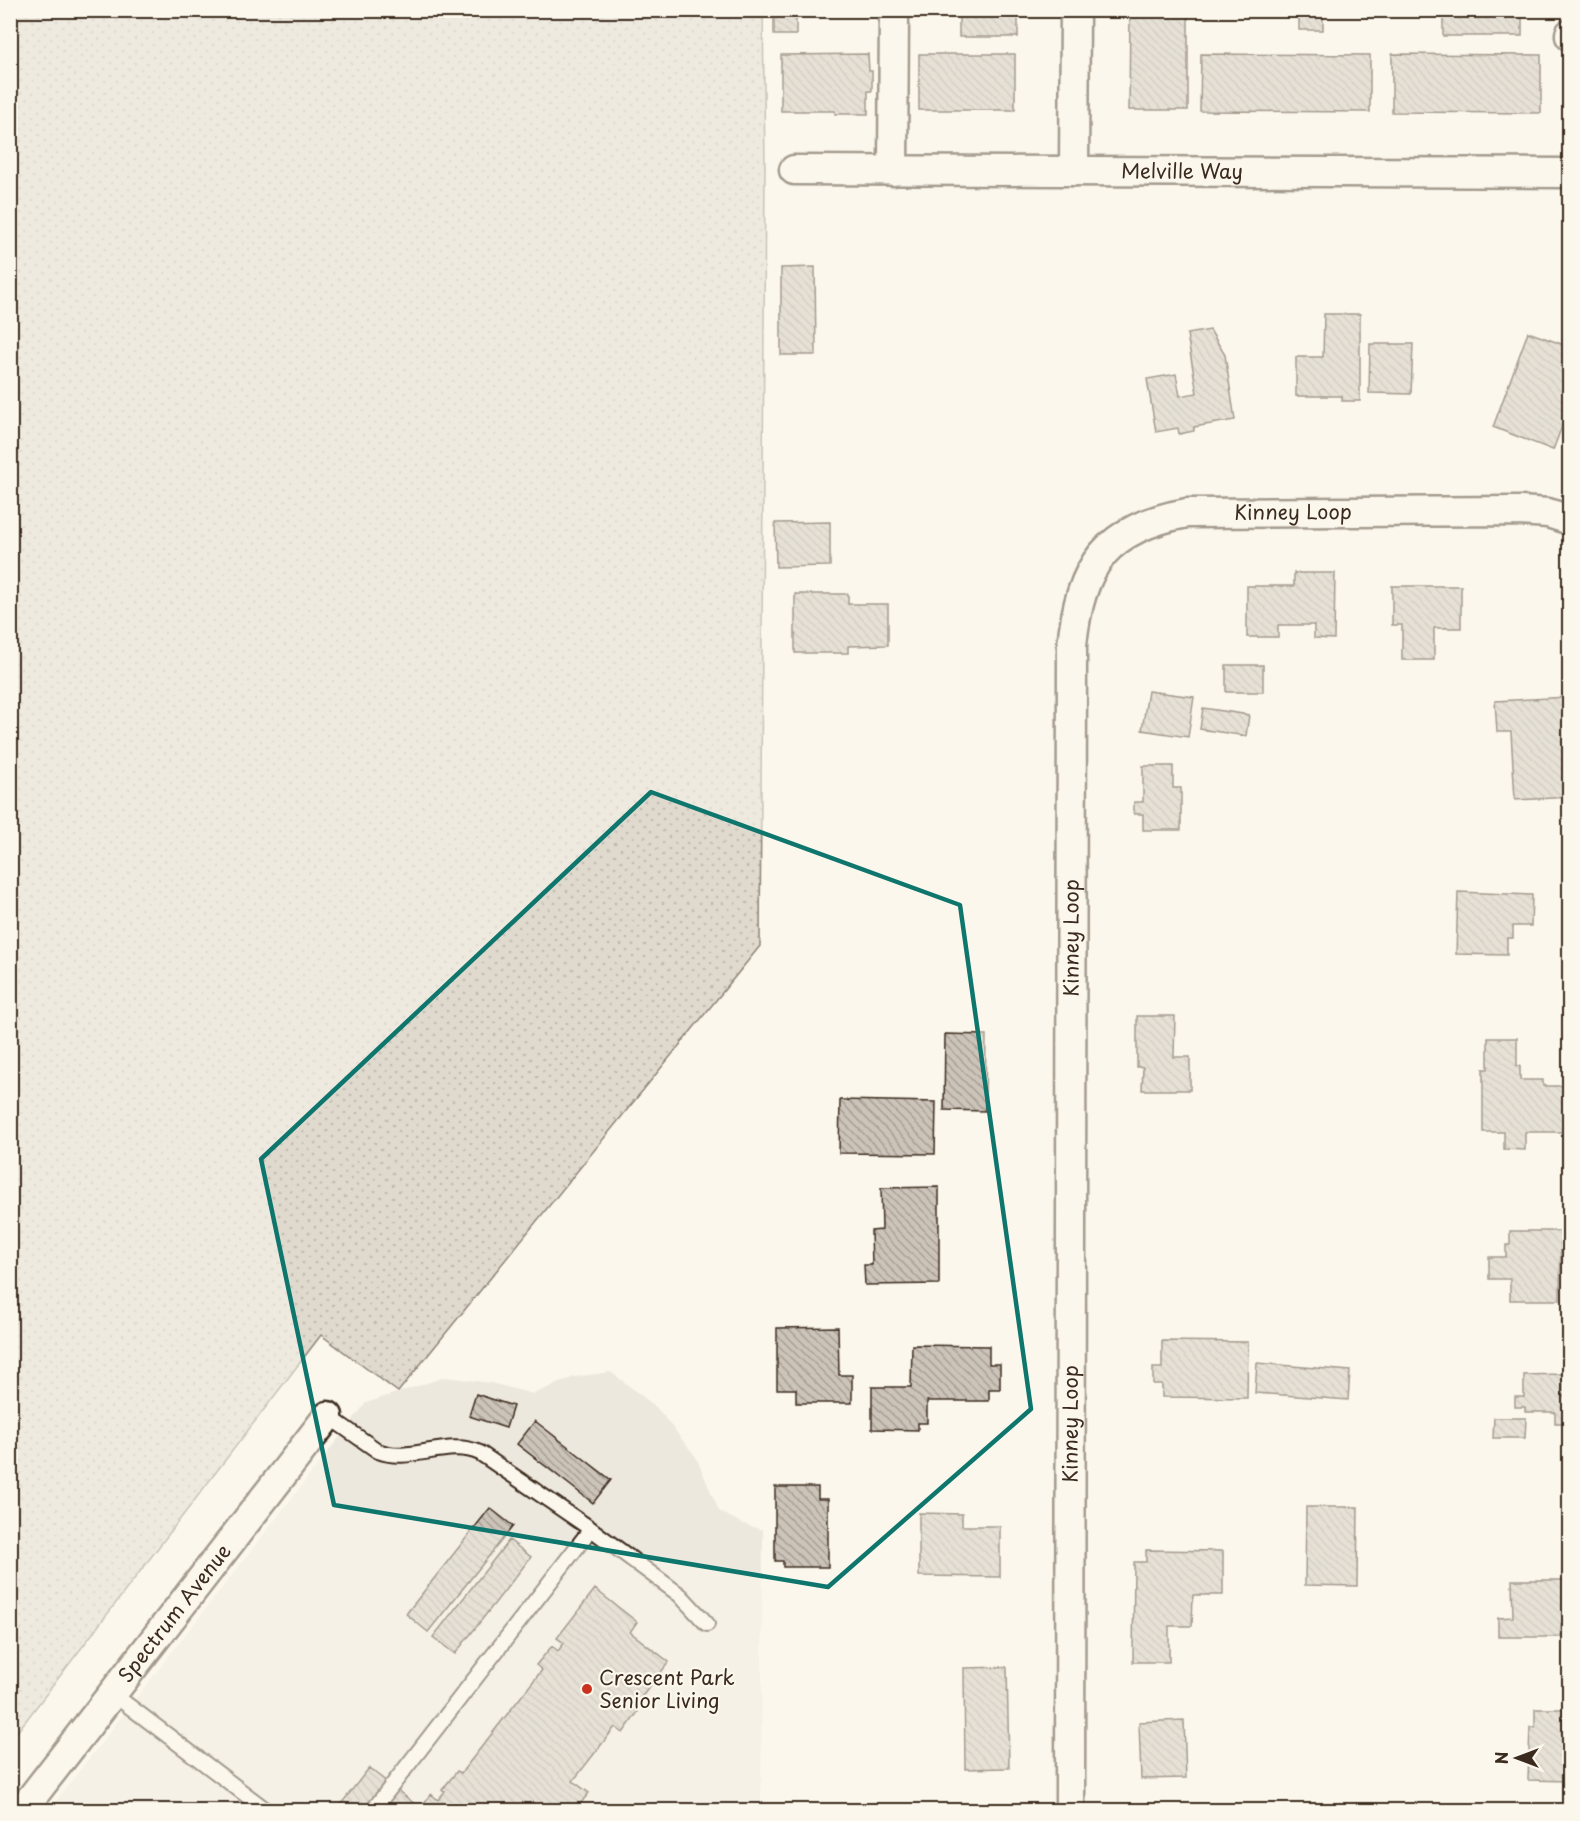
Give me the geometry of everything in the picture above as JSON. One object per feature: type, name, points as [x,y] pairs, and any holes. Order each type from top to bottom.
[{"type":"street","points":[[893,171],[894,10]]},
{"type":"street","points":[[1074,171],[1075,10]]},
{"type":"street","name":"Melville Way","points":[[794,170],[1569,172]]},
{"type":"street","name":"Kinney Loop","points":[[1070,1810],[1072,645],[1078,601],[1095,562],[1109,546],[1126,534],[1164,517],[1187,513],[1520,511],[1548,513],[1569,519]]},
{"type":"street","name":"Spectrum Avenue","points":[[22,1810],[328,1416]]},
{"type":"lane","points":[[328,1416],[385,1454],[440,1449],[474,1450],[591,1529],[680,1595],[707,1624]]},
{"type":"lane","points":[[373,1810],[591,1529]]},
{"type":"lane","points":[[112,1694],[266,1810]]},
{"type":"highlighted area","points":[[651,792],[960,905],[1031,1409],[828,1587],[334,1505],[261,1159]]},
{"type":"shaded area","points":[[11,10],[763,11],[765,167],[760,946],[398,1392],[321,1335],[11,1740]]},
{"type":"shaded area","points":[[611,1372],[656,1407],[696,1457],[719,1511],[743,1524],[763,1530],[761,1810],[49,1810],[366,1403],[445,1377],[491,1383],[533,1394],[574,1377]]},
{"type":"building","points":[[774,10],[796,10],[796,35],[774,35]]},
{"type":"building","points":[[959,10],[1018,10],[1018,37],[959,37]]},
{"type":"building","points":[[1130,10],[1188,10],[1188,110],[1129,110]]},
{"type":"building","points":[[1299,10],[1323,10],[1323,30],[1299,30]]},
{"type":"building","points":[[1443,10],[1522,10],[1522,36],[1443,36]]},
{"type":"building","points":[[868,54],[869,71],[872,71],[872,91],[868,91],[868,114],[835,114],[835,111],[781,111],[781,55]]},
{"type":"building","points":[[919,54],[1015,54],[1015,110],[919,110]]},
{"type":"building","points":[[1201,54],[1370,55],[1370,112],[1200,111]]},
{"type":"building","points":[[1392,54],[1541,55],[1541,113],[1392,112]]},
{"type":"building","points":[[815,267],[816,355],[781,355],[781,268]]},
{"type":"building","points":[[1324,314],[1360,314],[1360,401],[1342,401],[1342,396],[1296,396],[1296,357],[1323,357]]},
{"type":"building","points":[[1210,330],[1225,355],[1235,420],[1194,427],[1194,431],[1179,434],[1178,428],[1156,432],[1147,379],[1176,374],[1180,396],[1197,393],[1187,334]]},
{"type":"building","points":[[1528,332],[1570,347],[1570,405],[1553,450],[1493,427]]},
{"type":"building","points":[[1370,344],[1413,344],[1411,394],[1369,393]]},
{"type":"building","points":[[830,522],[830,566],[776,567],[775,523]]},
{"type":"building","points":[[1294,573],[1335,573],[1334,639],[1314,638],[1314,625],[1278,625],[1278,637],[1247,637],[1247,586],[1294,586]]},
{"type":"building","points":[[1392,586],[1461,586],[1461,628],[1434,628],[1434,660],[1402,660],[1402,625],[1392,625]]},
{"type":"building","points":[[795,594],[848,594],[848,604],[888,604],[888,645],[848,646],[848,653],[795,653]]},
{"type":"building","points":[[1226,665],[1263,665],[1263,692],[1226,692]]},
{"type":"building","points":[[1148,691],[1194,697],[1188,737],[1142,730]]},
{"type":"building","points":[[1568,697],[1570,797],[1515,800],[1511,732],[1497,732],[1495,701]]},
{"type":"building","points":[[1203,708],[1249,715],[1246,736],[1200,729]]},
{"type":"building","points":[[1143,766],[1173,766],[1173,788],[1181,788],[1181,830],[1143,830],[1143,814],[1134,814],[1134,802],[1143,802]]},
{"type":"building","points":[[1458,892],[1532,895],[1531,926],[1513,926],[1513,938],[1507,938],[1507,955],[1456,954]]},
{"type":"building","points":[[1137,1016],[1175,1016],[1174,1057],[1190,1057],[1190,1090],[1142,1090],[1143,1067],[1137,1067]]},
{"type":"building","points":[[945,1034],[986,1035],[985,1111],[944,1110]]},
{"type":"building","points":[[1488,1038],[1517,1038],[1517,1066],[1520,1066],[1520,1080],[1543,1080],[1543,1086],[1570,1086],[1570,1132],[1525,1132],[1525,1150],[1504,1149],[1504,1132],[1483,1132],[1483,1069],[1488,1069]]},
{"type":"building","points":[[840,1100],[936,1102],[935,1154],[839,1153]]},
{"type":"building","points":[[939,1187],[939,1284],[865,1285],[864,1265],[872,1265],[871,1231],[882,1230],[881,1188]]},
{"type":"building","points":[[1510,1231],[1561,1231],[1560,1300],[1510,1300],[1510,1279],[1489,1279],[1489,1257],[1506,1257],[1506,1245],[1510,1245]]},
{"type":"building","points":[[838,1327],[839,1375],[852,1375],[852,1403],[796,1403],[796,1389],[777,1389],[777,1328]]},
{"type":"building","points":[[1162,1341],[1248,1342],[1247,1398],[1162,1397],[1162,1384],[1153,1384],[1153,1368],[1162,1368]]},
{"type":"building","points":[[912,1345],[989,1346],[989,1364],[1000,1364],[1000,1389],[989,1389],[989,1401],[927,1401],[927,1423],[918,1423],[918,1430],[872,1429],[872,1387],[911,1387]]},
{"type":"building","points":[[1257,1363],[1350,1371],[1348,1400],[1255,1393]]},
{"type":"building","points":[[1563,1374],[1563,1397],[1570,1397],[1570,1423],[1555,1423],[1555,1412],[1525,1412],[1525,1407],[1515,1407],[1515,1397],[1524,1397],[1524,1375]]},
{"type":"building","points":[[476,1394],[513,1406],[506,1428],[469,1416]]},
{"type":"building","points":[[1494,1418],[1526,1418],[1525,1438],[1493,1438]]},
{"type":"building","points":[[535,1421],[611,1480],[593,1503],[517,1444]]},
{"type":"building","points":[[775,1487],[818,1487],[818,1499],[828,1499],[828,1567],[783,1567],[783,1561],[775,1561]]},
{"type":"building","points":[[1306,1507],[1358,1507],[1357,1586],[1305,1585]]},
{"type":"building","points":[[490,1508],[513,1526],[428,1632],[406,1614]]},
{"type":"building","points":[[919,1513],[962,1514],[962,1526],[1000,1526],[1000,1577],[919,1576]]},
{"type":"building","points":[[509,1540],[531,1557],[455,1654],[433,1637]]},
{"type":"building","points":[[1146,1550],[1223,1551],[1223,1595],[1193,1595],[1192,1626],[1169,1626],[1169,1662],[1133,1662],[1134,1562],[1146,1562]]},
{"type":"building","points":[[1512,1580],[1570,1580],[1570,1624],[1561,1624],[1561,1637],[1498,1637],[1498,1618],[1513,1617]]},
{"type":"building","name":"Crescent Park Senior Living","points":[[595,1589],[637,1622],[630,1632],[669,1662],[633,1708],[638,1712],[623,1733],[615,1727],[573,1781],[589,1793],[575,1810],[349,1810],[341,1804],[369,1768],[420,1808],[431,1794],[438,1800],[445,1791],[442,1790],[457,1771],[461,1773],[542,1670],[536,1665],[552,1646],[558,1651],[564,1643],[557,1638]]},
{"type":"building","points":[[1007,1667],[1009,1768],[965,1769],[964,1668]]},
{"type":"building","points":[[1535,1709],[1563,1709],[1562,1765],[1570,1765],[1570,1781],[1528,1780],[1530,1727],[1535,1727]]},
{"type":"building","points":[[1184,1720],[1186,1778],[1141,1779],[1139,1722]]},
{"type":"place","name":"Crescent Park Senior Living","points":[[587,1689]]}]
